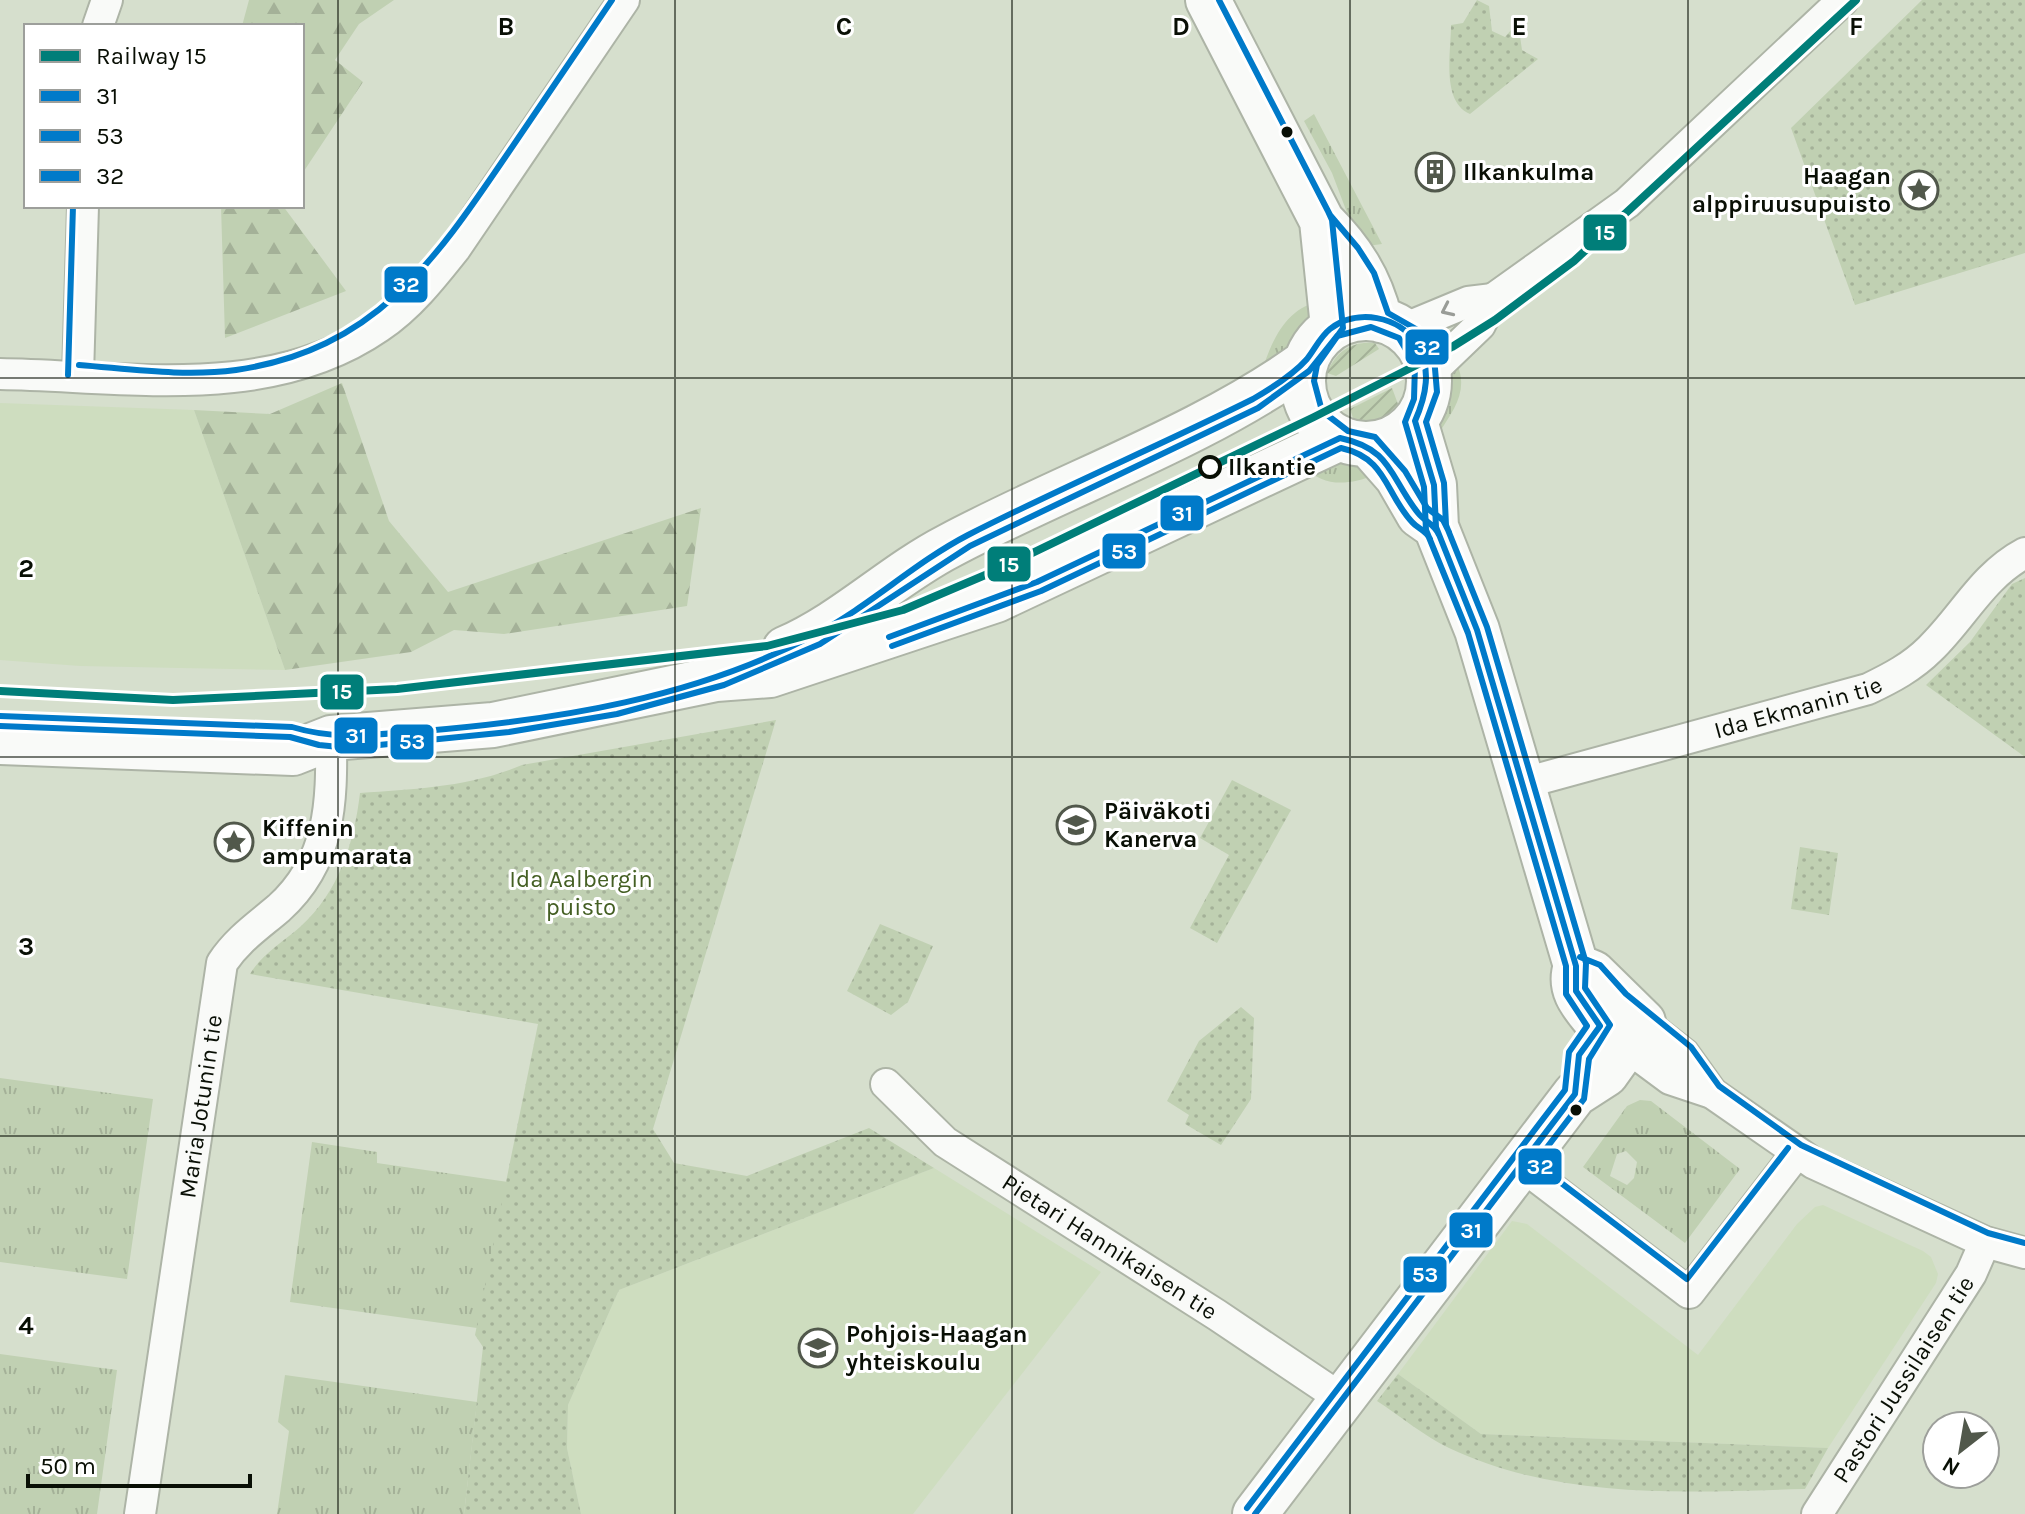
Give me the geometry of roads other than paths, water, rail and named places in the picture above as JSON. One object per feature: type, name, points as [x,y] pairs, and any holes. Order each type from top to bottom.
[{"type":"main road","points":[[0,742],[293,753],[331,738],[493,725],[716,679],[770,675],[996,600],[1354,441],[1394,437],[1415,421],[1424,407],[1429,374],[1420,349],[1392,324],[1348,247],[1322,221],[1208,0]]},
{"type":"main road","points":[[1322,221],[1333,327]]},
{"type":"main road","points":[[1392,324],[1348,320],[1333,327],[1316,342],[1306,362],[1303,382],[1307,403],[1321,425],[1354,441],[1397,477],[1419,515],[1436,527]]},
{"type":"main road","points":[[716,679],[815,636],[944,548],[1257,397],[1306,362]]},
{"type":"main road","points":[[1255,1514],[1575,1094],[1579,1055],[1622,1024],[1574,990],[1572,979],[1576,966],[1470,607],[1436,527],[1434,485],[1415,421]]},
{"type":"main road","points":[[0,716],[292,727],[331,738]]},
{"type":"street","points":[[99,24],[107,0]]},
{"type":"street","points":[[0,374],[78,375],[160,381],[241,379],[349,344],[379,328],[407,304],[455,249],[624,0]]},
{"type":"street","points":[[1429,374],[1480,325],[1493,299],[1627,203],[1843,0]]},
{"type":"street","points":[[78,375],[83,208]]},
{"type":"street","points":[[1392,324],[1468,302],[1493,299]]},
{"type":"street","name":"Ida Ekmanin tie","points":[[1524,783],[1868,689],[1914,664],[2001,566],[2025,553]]},
{"type":"street","name":"Maria Jotunin tie","points":[[140,1514],[222,963],[232,948],[299,887],[318,856],[326,835],[332,802],[331,738]]},
{"type":"street","points":[[1622,1024],[1684,1054],[1712,1093],[1796,1154],[1985,1242],[2025,1253]]},
{"type":"street","name":"Pietari Hannikaisen tie","points":[[886,1084],[945,1142],[1217,1315],[1342,1399]]},
{"type":"street","points":[[1521,1165],[1689,1293],[1796,1154]]},
{"type":"street","name":"Pastori Jussilaisen tie","points":[[1817,1514],[1971,1274],[1985,1242]]},
{"type":"rail line","name":"15","points":[[0,691],[173,700],[397,689],[767,646],[903,610],[997,570],[1314,417],[1452,347],[1495,320],[1574,261],[1856,0]]},
{"type":"place","name":"Ilkankulma","points":[[1435,172]]},
{"type":"place","name":"Haagan alppiruusupuisto","points":[[1919,190]]},
{"type":"place","name":"Ilkantie","points":[[1210,467]]},
{"type":"place","name":"Päiväkoti Kanerva","points":[[1076,825]]},
{"type":"place","name":"Kiffenin ampumarata","points":[[234,842]]},
{"type":"place","name":"Pohjois-Haagan yhteiskoulu","points":[[818,1348]]},
{"type":"park label","name":"Ida Aalbergin puisto","points":[[581,893]]}]
